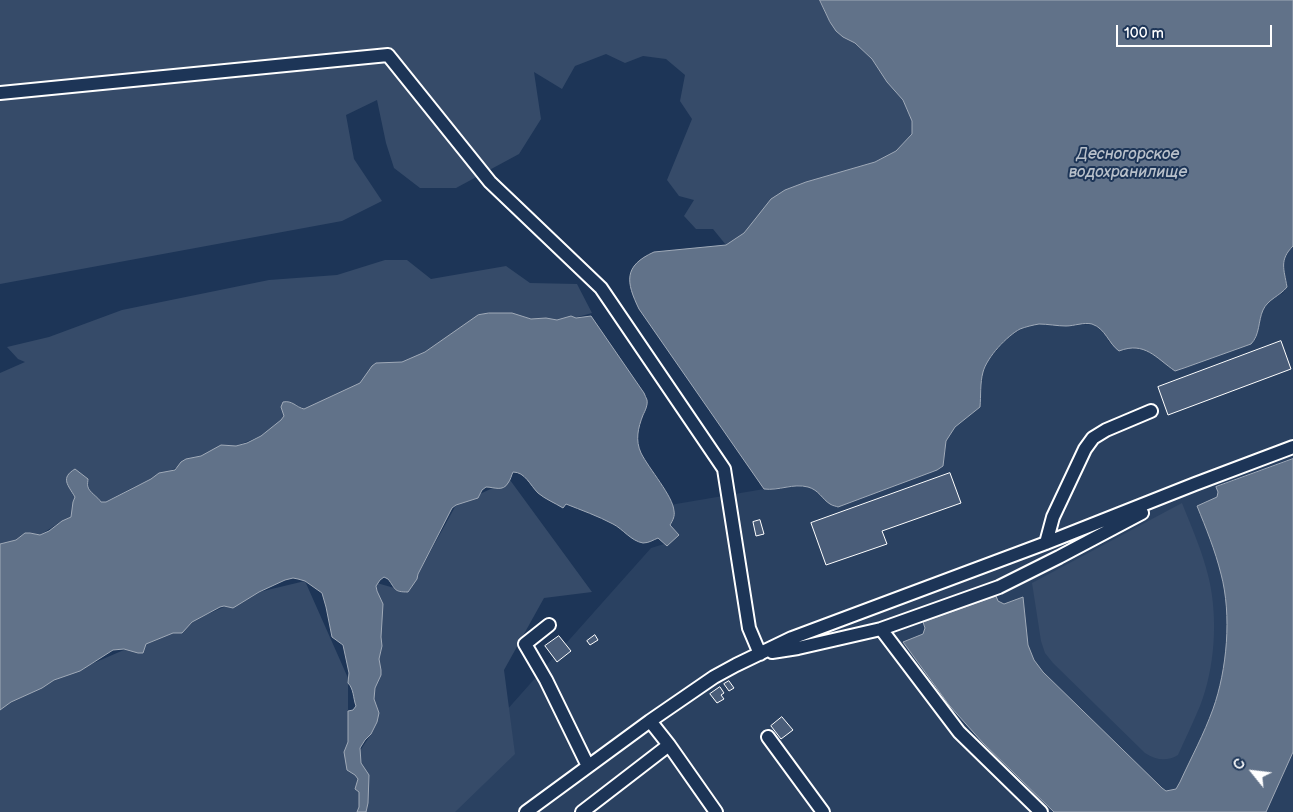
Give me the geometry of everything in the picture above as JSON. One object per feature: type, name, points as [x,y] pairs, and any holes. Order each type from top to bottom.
[{"type":"street","points":[[0,94],[388,55],[490,182],[601,288],[724,469],[750,628],[760,654]]},
{"type":"street","points":[[1046,543],[1053,517],[1085,449],[1093,438],[1106,430],[1151,411]]},
{"type":"street","points":[[526,812],[650,721],[714,677],[792,638],[1046,543],[1293,447]]},
{"type":"street","points":[[760,654],[798,648],[881,629],[999,586],[1059,557],[1195,484]]},
{"type":"street","points":[[549,625],[525,644],[546,680],[588,766]]},
{"type":"street","points":[[881,629],[959,732],[1041,812]]},
{"type":"street","points":[[650,721],[670,744],[716,812]]},
{"type":"street","points":[[768,737],[823,812]]},
{"type":"street","points":[[582,812],[670,744]]},
{"type":"shaded area","points":[[0,0],[820,0],[830,22],[843,37],[855,43],[872,59],[887,82],[903,100],[912,121],[912,134],[896,151],[875,162],[785,190],[756,218],[744,233],[726,245],[713,229],[696,229],[684,216],[694,200],[679,196],[667,180],[692,119],[680,101],[685,75],[666,59],[643,56],[625,63],[606,54],[575,66],[562,89],[534,72],[541,119],[519,154],[456,188],[420,188],[394,168],[386,143],[377,100],[346,115],[354,159],[382,201],[342,221],[0,284]]},
{"type":"shaded area","points":[[1293,246],[1293,812],[416,812],[651,548],[664,544],[670,505],[764,489],[774,490],[800,485],[810,487],[819,492],[830,504],[838,507],[943,466],[946,441],[955,427],[980,407],[983,372],[987,362],[1007,338],[1021,329],[1038,324],[1066,326],[1092,324],[1105,333],[1109,342],[1119,351],[1141,349],[1149,351],[1175,370],[1251,344],[1256,339],[1264,307],[1272,299],[1283,293],[1287,287],[1283,266],[1284,258]]},
{"type":"shaded area","points":[[385,260],[407,260],[431,279],[506,266],[530,283],[577,284],[592,313],[557,321],[531,319],[522,316],[359,396],[304,409],[295,404],[281,420],[261,436],[179,466],[106,502],[101,502],[90,492],[88,483],[69,486],[75,497],[71,517],[40,535],[25,533],[16,540],[0,544],[0,373],[25,362],[18,359],[7,347],[49,337],[122,310],[269,280],[337,275]]},
{"type":"shaded area","points":[[510,480],[592,592],[544,598],[504,670],[515,754],[455,812],[0,812],[0,702],[259,592],[305,581],[348,678],[348,769],[371,734],[377,583],[408,592],[456,505]]},
{"type":"shaded area","points":[[1182,503],[1207,569],[1214,610],[1214,643],[1205,691],[1195,719],[1178,755],[1170,759],[1162,759],[1145,753],[1045,653],[1041,641],[1032,583]]},
{"type":"water","name":"Десногорское водохранилище","points":[[820,0],[1293,0],[1293,246],[1284,260],[1287,287],[1265,306],[1251,344],[1175,371],[1150,352],[1136,348],[1119,351],[1101,329],[1092,324],[1066,326],[1039,324],[1020,329],[998,348],[985,366],[982,376],[980,407],[955,427],[946,441],[943,466],[937,470],[838,507],[827,502],[815,490],[808,487],[764,489],[639,309],[632,291],[630,276],[632,269],[637,263],[654,252],[726,245],[744,233],[771,199],[785,190],[875,162],[896,151],[912,134],[912,121],[903,100],[887,82],[872,59],[855,43],[836,31]]},
{"type":"water","points":[[512,313],[531,319],[546,318],[557,320],[571,316],[576,318],[591,316],[647,400],[647,406],[639,429],[639,448],[670,498],[673,505],[674,518],[670,525],[679,535],[667,546],[658,538],[643,543],[639,542],[617,526],[601,518],[566,504],[563,508],[550,501],[538,493],[521,474],[513,472],[506,486],[498,488],[486,487],[478,498],[452,508],[417,579],[408,592],[397,591],[388,579],[384,577],[376,586],[383,604],[382,646],[379,659],[381,675],[375,688],[374,699],[379,713],[377,722],[371,734],[360,748],[361,763],[369,775],[366,812],[357,812],[359,792],[355,789],[358,779],[347,770],[344,752],[348,742],[348,711],[353,710],[356,706],[348,683],[349,673],[343,645],[332,637],[322,593],[305,581],[298,579],[285,580],[259,592],[233,608],[220,607],[192,622],[182,633],[173,633],[146,644],[143,653],[124,649],[113,650],[80,671],[54,680],[42,688],[11,702],[0,710],[0,544],[16,540],[25,533],[40,535],[71,517],[75,497],[67,482],[70,472],[75,469],[88,479],[90,491],[101,502],[106,502],[159,473],[175,470],[186,459],[201,456],[221,445],[236,446],[261,436],[284,416],[281,407],[283,402],[291,403],[304,409],[360,383],[376,363],[402,362],[425,352],[478,315]]},
{"type":"water","points":[[1293,459],[1293,752],[1266,812],[1054,812],[983,743],[949,705],[903,642],[923,634],[925,628],[923,622],[996,596],[998,601],[1004,604],[1023,597],[1028,645],[1034,660],[1043,672],[1162,788],[1166,791],[1176,789],[1202,737],[1213,709],[1225,660],[1227,624],[1224,590],[1213,548],[1197,506],[1217,497],[1216,487]]},
{"type":"building","points":[[1281,341],[1291,369],[1168,415],[1158,387]]},
{"type":"building","points":[[950,473],[961,503],[882,531],[887,544],[826,565],[811,523]]},
{"type":"building","points":[[760,520],[764,534],[756,536],[753,522]]},
{"type":"building","points":[[595,635],[598,640],[590,645],[587,641]]},
{"type":"building","points":[[559,636],[571,651],[557,662],[545,646]]},
{"type":"building","points":[[729,681],[734,688],[729,691],[724,684]]},
{"type":"building","points":[[720,687],[724,693],[721,695],[724,699],[717,703],[710,694]]},
{"type":"building","points":[[782,717],[793,730],[781,739],[771,726]]}]
